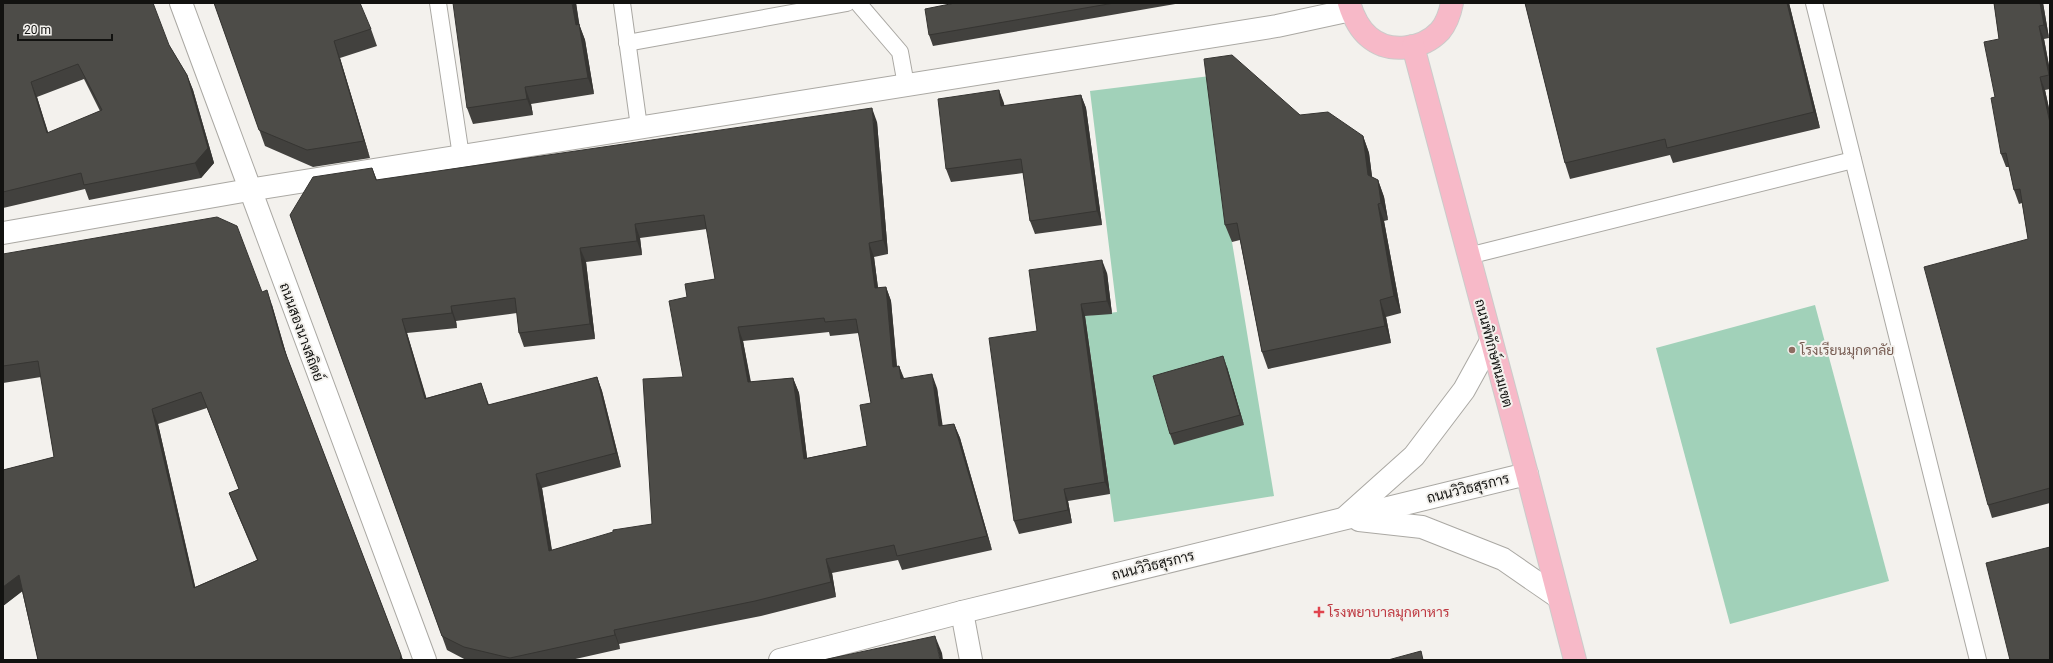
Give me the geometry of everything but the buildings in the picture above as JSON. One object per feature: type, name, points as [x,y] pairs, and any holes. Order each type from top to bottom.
[{"type":"main road","points":[[1350,6],[1354,20],[1369,38],[1385,46],[1402,48],[1420,45],[1440,31],[1450,15],[1452,3]]},
{"type":"main road","name":"ถนนพิทักษ์พนมเขต","points":[[1413,46],[1575,660]]},
{"type":"street","name":"ถนนสองนางสถิตย์","points":[[181,3],[425,660]]},
{"type":"street","points":[[3,233],[250,190],[1277,26],[1350,6]]},
{"type":"street","points":[[1344,518],[1414,456],[1464,390],[1491,341]]},
{"type":"street","name":"ถนนวิวิธสุรการ","points":[[780,660],[962,612],[1527,474]]},
{"type":"street","points":[[1344,518],[1422,527],[1503,559],[1558,597]]},
{"type":"street","points":[[962,612],[971,660]]},
{"type":"lane","points":[[438,3],[461,156]]},
{"type":"lane","points":[[622,3],[639,127]]},
{"type":"lane","points":[[627,43],[847,3]]},
{"type":"lane","points":[[858,3],[900,52],[906,85]]},
{"type":"lane","points":[[1814,3],[1978,660]]},
{"type":"lane","points":[[1468,256],[1853,160]]},
{"type":"green space","points":[[1210,76],[1232,242],[1274,496],[1114,522],[1085,316],[1117,312],[1090,91]]},
{"type":"green space","points":[[1815,305],[1889,581],[1730,624],[1656,348]]},
{"type":"place","name":"โรงเรียนมุกดาลัย","points":[[1792,350]]},
{"type":"place","name":"โรงพยาบาลมุกดาหาร","points":[[1319,612]]}]
